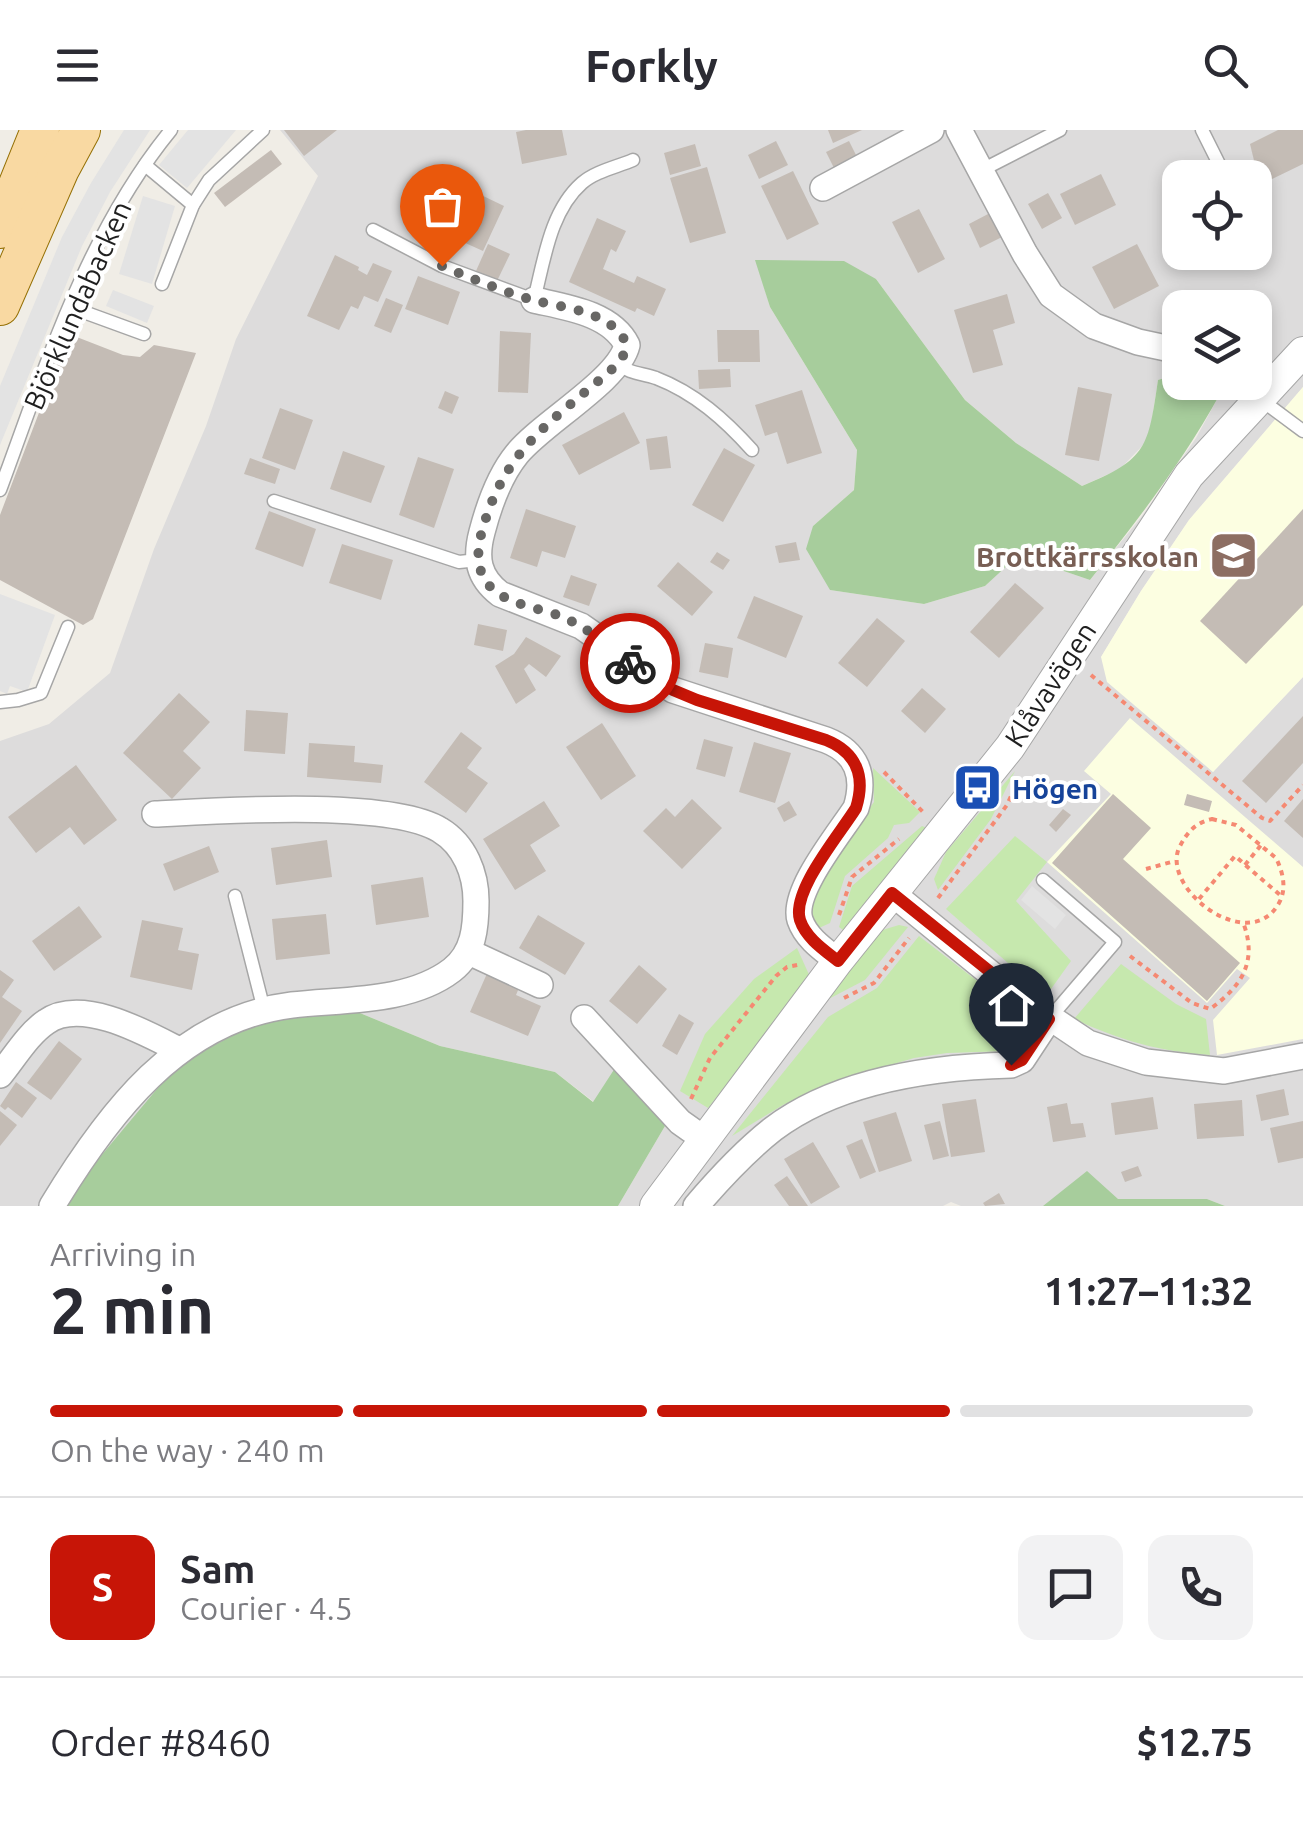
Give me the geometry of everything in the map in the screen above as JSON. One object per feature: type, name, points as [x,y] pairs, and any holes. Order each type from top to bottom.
[{"type":"main road","points":[[0,229],[40,130]]},
{"type":"main road","points":[[0,273],[56,130]]},
{"type":"main road","points":[[0,306],[81,130]]},
{"type":"street","points":[[823,188],[931,130]]},
{"type":"street","points":[[959,130],[1029,262],[1051,295],[1094,326],[1162,348]]},
{"type":"street","points":[[534,300],[575,310],[614,326],[626,345],[618,364],[513,460],[490,506],[478,545],[484,578],[500,594],[581,626],[673,690],[826,740],[848,752],[860,773],[856,808],[798,901],[801,923],[808,934],[838,961]]},
{"type":"street","name":"Klåvavägen","points":[[1272,374],[1303,352]]},
{"type":"street","name":"Klåvavägen","points":[[654,1206],[838,961],[1010,747],[1243,400]]},
{"type":"street","points":[[52,1206],[121,1106],[177,1049],[264,1010],[370,998],[413,988],[446,974],[469,952],[476,921],[472,876],[462,851],[441,830],[408,818],[344,812],[247,810],[155,814]]},
{"type":"street","points":[[892,893],[1049,1019],[1088,1044],[1182,1068],[1224,1071],[1303,1056]]},
{"type":"street","points":[[469,952],[540,985]]},
{"type":"street","points":[[0,1074],[39,1027],[61,1014],[75,1012],[141,1031],[177,1049]]},
{"type":"street","points":[[584,1018],[680,1122],[704,1138]]},
{"type":"street","points":[[696,1206],[759,1141],[798,1114],[827,1100],[911,1073],[1011,1065],[1022,1060],[1049,1019]]},
{"type":"lane","name":"Björklundabacken","points":[[0,490],[70,307],[114,213],[171,130]]},
{"type":"lane","points":[[162,284],[192,204],[208,180],[263,130]]},
{"type":"lane","points":[[982,170],[1060,130]]},
{"type":"lane","points":[[1202,130],[1217,160]]},
{"type":"lane","points":[[373,230],[442,266],[534,300],[553,230],[573,194],[593,176],[633,160]]},
{"type":"lane","points":[[145,165],[192,204]]},
{"type":"lane","points":[[70,307],[144,334]]},
{"type":"lane","points":[[618,364],[656,378],[713,410],[752,450]]},
{"type":"lane","points":[[1263,400],[1303,431]]},
{"type":"lane","points":[[274,500],[458,562],[478,560]]},
{"type":"lane","points":[[0,702],[40,693],[68,627]]},
{"type":"lane","points":[[1043,880],[1115,942],[1049,1019]]},
{"type":"lane","points":[[234,896],[264,1010]]},
{"type":"path","points":[[1084,669],[1262,818],[1270,821],[1303,785]]},
{"type":"path","points":[[1212,819],[1236,825],[1280,866],[1284,880],[1282,896],[1266,918],[1244,924],[1221,917],[1180,881],[1176,860],[1194,826],[1212,819]]},
{"type":"path","points":[[1245,865],[1261,845]]},
{"type":"path","points":[[1199,899],[1235,856],[1282,896]]},
{"type":"path","points":[[1146,869],[1176,860]]},
{"type":"path","points":[[935,892],[938,899]]},
{"type":"path","points":[[1115,942],[1178,994],[1210,1009],[1224,999],[1244,974],[1251,953],[1244,924]]},
{"type":"shaded area","points":[[124,130],[150,130],[110,192],[82,246],[0,445],[0,386],[62,237]]},
{"type":"shaded area","points":[[188,130],[236,130],[187,188],[159,165]]},
{"type":"shaded area","points":[[280,130],[1303,130],[1303,387],[1189,520],[1101,657],[1213,772],[1303,677],[1303,1206],[1225,1206],[1207,1199],[1118,1199],[1043,1206],[961,1206],[951,1202],[943,1206],[618,1206],[665,1126],[594,1102],[555,1072],[440,1046],[338,1004],[59,1206],[0,1206],[0,741],[49,724],[110,673],[236,339],[318,176]],"holes":[[[756,260],[798,263],[876,279],[965,400],[1016,443],[1082,486],[1120,469],[1149,439],[1158,380],[1162,379],[1162,290],[1272,290],[1272,400],[1217,400],[1196,438],[1142,516],[1090,580],[1049,566],[1010,562],[985,586],[924,604],[830,590],[813,526],[854,490],[857,450],[770,307]]]},
{"type":"shaded area","points":[[143,196],[175,206],[152,284],[119,274]]},
{"type":"shaded area","points":[[113,290],[154,306],[147,323],[106,306]]},
{"type":"shaded area","name":"Brottkärrsskolan","points":[[1303,387],[1303,677],[1213,772],[1107,682],[1101,657],[1189,520]]},
{"type":"shaded area","points":[[0,594],[55,615],[27,692],[10,686],[7,694],[0,691]]},
{"type":"shaded area","points":[[1130,718],[1303,867],[1303,1039],[1217,1055],[1213,1020],[1250,978],[1237,969],[1207,1003],[1047,862],[1111,794],[1084,771]]},
{"type":"shaded area","points":[[1032,886],[1066,915],[1055,929],[1021,900]]},
{"type":"green space","points":[[755,260],[844,261],[876,279],[965,400],[1016,443],[1082,486],[1120,467],[1141,448],[1151,421],[1158,380],[1162,379],[1162,400],[1216,400],[1159,490],[1090,580],[1049,566],[1011,562],[985,586],[924,604],[830,590],[806,549],[813,526],[854,490],[857,450],[770,307]]},
{"type":"green space","points":[[873,768],[920,812],[909,823],[894,825],[888,838],[845,876],[830,923],[819,928],[809,913],[813,887],[874,802]]},
{"type":"green space","points":[[1015,771],[991,819],[938,890],[934,879],[946,852]]},
{"type":"green space","points":[[922,826],[932,830],[914,842],[848,928],[839,927],[852,886]]},
{"type":"green space","points":[[1015,836],[1047,862],[1016,901],[1071,961],[1046,996],[946,909]]},
{"type":"green space","points":[[899,925],[908,927],[865,980],[821,1003],[879,931]]},
{"type":"green space","points":[[919,936],[1025,1018],[1018,1045],[1010,1051],[914,1058],[833,1082],[783,1105],[732,1136],[828,1017],[877,988]]},
{"type":"green space","points":[[797,948],[811,979],[708,1108],[680,1091],[705,1034],[754,979]]},
{"type":"green space","points":[[1121,964],[1176,1004],[1206,1019],[1210,1055],[1140,1044],[1074,1019]]},
{"type":"green space","points":[[338,1004],[440,1046],[555,1072],[593,1102],[617,1065],[651,1097],[665,1126],[618,1206],[59,1206],[177,1065],[258,1022]]},
{"type":"green space","points":[[1087,1171],[1118,1199],[1207,1199],[1225,1206],[1043,1206]]},
{"type":"building","points":[[284,130],[337,130],[304,156]]},
{"type":"building","points":[[562,130],[567,155],[522,164],[516,132]]},
{"type":"building","points":[[828,130],[862,130],[833,143]]},
{"type":"building","points":[[1278,130],[1303,130],[1303,164],[1272,179],[1272,160],[1254,160],[1250,144]]},
{"type":"building","points":[[776,141],[788,165],[759,179],[748,155]]},
{"type":"building","points":[[849,141],[857,157],[834,168],[826,152]]},
{"type":"building","points":[[695,144],[701,166],[670,175],[664,153]]},
{"type":"building","points":[[271,150],[282,164],[225,207],[214,193]]},
{"type":"building","points":[[707,167],[726,233],[690,243],[670,178]]},
{"type":"building","points":[[793,171],[819,224],[787,240],[761,186]]},
{"type":"building","points":[[1101,174],[1116,205],[1075,225],[1060,194]]},
{"type":"building","points":[[452,181],[504,206],[483,251],[430,227]]},
{"type":"building","points":[[1048,193],[1062,218],[1042,229],[1028,204]]},
{"type":"building","points":[[919,209],[945,259],[918,273],[892,222]]},
{"type":"building","points":[[990,213],[1002,237],[980,248],[969,224]]},
{"type":"building","points":[[597,218],[626,231],[616,252],[611,249],[603,269],[634,283],[637,276],[666,289],[654,316],[637,308],[635,312],[569,282]]},
{"type":"building","points":[[488,244],[510,254],[497,281],[476,271]]},
{"type":"building","points":[[1137,244],[1159,286],[1114,309],[1092,267]]},
{"type":"building","points":[[335,255],[367,275],[373,263],[392,271],[378,302],[364,296],[358,309],[351,306],[339,330],[307,316]]},
{"type":"building","points":[[418,276],[460,292],[448,325],[405,309]]},
{"type":"building","points":[[1007,294],[1015,323],[993,330],[1003,365],[973,373],[954,310]]},
{"type":"building","points":[[386,298],[403,305],[391,333],[374,326]]},
{"type":"building","points":[[717,330],[759,330],[760,362],[718,362]]},
{"type":"building","points":[[500,331],[531,333],[528,393],[498,392]]},
{"type":"building","points":[[69,334],[123,355],[140,357],[154,345],[196,353],[93,619],[83,625],[0,580],[0,515]]},
{"type":"building","points":[[730,369],[731,387],[699,389],[698,370]]},
{"type":"building","points":[[1078,387],[1112,394],[1099,461],[1065,455]]},
{"type":"building","points":[[802,390],[822,453],[787,464],[777,432],[765,436],[755,405]]},
{"type":"building","points":[[445,391],[459,397],[452,414],[438,408]]},
{"type":"building","points":[[280,408],[313,420],[295,470],[262,458]]},
{"type":"building","points":[[624,412],[640,443],[579,475],[562,445]]},
{"type":"building","points":[[667,436],[671,468],[650,470],[646,439]]},
{"type":"building","points":[[724,448],[755,465],[723,522],[692,505]]},
{"type":"building","points":[[343,451],[385,466],[371,503],[330,489]]},
{"type":"building","points":[[418,457],[454,469],[434,528],[399,515]]},
{"type":"building","points":[[250,458],[280,469],[275,484],[244,474]]},
{"type":"building","points":[[526,509],[576,526],[565,558],[542,551],[537,567],[510,558]]},
{"type":"building","points":[[1303,509],[1303,605],[1246,664],[1200,621]]},
{"type":"building","points":[[269,511],[316,529],[303,567],[255,549]]},
{"type":"building","points":[[796,542],[800,560],[779,563],[775,546]]},
{"type":"building","points":[[342,544],[393,560],[381,600],[329,583]]},
{"type":"building","points":[[717,552],[730,560],[723,570],[710,562]]},
{"type":"building","points":[[678,562],[713,592],[692,616],[657,586]]},
{"type":"building","points":[[571,575],[597,584],[589,606],[563,597]]},
{"type":"building","points":[[1015,583],[1044,608],[999,658],[970,632]]},
{"type":"building","points":[[754,596],[803,616],[786,658],[737,638]]},
{"type":"building","points":[[877,618],[905,641],[867,687],[838,663]]},
{"type":"building","points":[[478,624],[507,630],[503,651],[474,645]]},
{"type":"building","points":[[526,637],[561,656],[546,677],[529,664],[524,669],[536,690],[516,704],[495,666],[514,654]]},
{"type":"building","points":[[705,643],[733,648],[728,678],[699,672]]},
{"type":"building","points":[[922,688],[946,709],[925,733],[901,711]]},
{"type":"building","points":[[179,693],[210,722],[183,751],[201,768],[172,799],[123,753]]},
{"type":"building","points":[[246,710],[288,713],[285,754],[244,751]]},
{"type":"building","points":[[1303,716],[1303,763],[1266,803],[1242,781]]},
{"type":"building","points":[[602,723],[636,776],[601,800],[566,747]]},
{"type":"building","points":[[461,732],[482,748],[467,768],[488,783],[466,813],[424,782]]},
{"type":"building","points":[[704,739],[733,747],[725,777],[696,769]]},
{"type":"building","points":[[754,742],[791,753],[775,803],[739,792]]},
{"type":"building","points":[[309,743],[355,746],[354,762],[383,765],[381,783],[307,777]]},
{"type":"building","points":[[76,765],[117,820],[84,845],[70,827],[36,853],[8,817]]},
{"type":"building","points":[[1113,794],[1151,828],[1123,859],[1240,963],[1207,1001],[1052,863]]},
{"type":"building","points":[[1187,794],[1212,801],[1209,812],[1184,805]]},
{"type":"building","points":[[692,799],[722,828],[682,869],[643,831],[666,808],[675,817]]},
{"type":"building","points":[[1303,799],[1303,838],[1284,821]]},
{"type":"building","points":[[544,801],[560,826],[530,845],[546,871],[515,890],[483,839]]},
{"type":"building","points":[[789,801],[797,815],[784,822],[777,808]]},
{"type":"building","points":[[1063,809],[1071,815],[1056,832],[1049,825]]},
{"type":"building","points":[[327,840],[332,877],[276,885],[271,848]]},
{"type":"building","points":[[209,846],[219,872],[174,891],[163,864]]},
{"type":"building","points":[[423,877],[429,917],[376,925],[371,885]]},
{"type":"building","points":[[79,906],[102,937],[54,971],[32,941]]},
{"type":"building","points":[[326,914],[330,954],[276,960],[272,919]]},
{"type":"building","points":[[538,915],[585,943],[565,975],[519,948]]},
{"type":"building","points":[[142,920],[183,928],[178,950],[199,954],[192,990],[130,977]]},
{"type":"building","points":[[639,965],[667,989],[637,1024],[609,1001]]},
{"type":"building","points":[[489,969],[521,983],[516,995],[541,1006],[528,1036],[470,1012]]},
{"type":"building","points":[[0,970],[14,980],[2,997],[22,1011],[0,1043]]},
{"type":"building","points":[[679,1014],[694,1023],[677,1055],[662,1046]]},
{"type":"building","points":[[59,1041],[82,1059],[51,1100],[27,1083]]},
{"type":"building","points":[[16,1082],[37,1098],[22,1118],[0,1106]]},
{"type":"building","points":[[1284,1089],[1289,1115],[1261,1121],[1256,1095]]},
{"type":"building","points":[[1153,1097],[1158,1129],[1115,1135],[1111,1103]]},
{"type":"building","points":[[976,1099],[985,1152],[951,1157],[942,1104]]},
{"type":"building","points":[[1242,1100],[1244,1136],[1197,1139],[1194,1104]]},
{"type":"building","points":[[1067,1103],[1071,1124],[1083,1123],[1086,1137],[1053,1142],[1047,1107]]},
{"type":"building","points":[[0,1111],[17,1125],[0,1146]]},
{"type":"building","points":[[896,1112],[912,1161],[879,1172],[863,1122]]},
{"type":"building","points":[[940,1121],[949,1156],[933,1160],[924,1125]]},
{"type":"building","points":[[1303,1121],[1303,1158],[1278,1163],[1270,1128]]},
{"type":"building","points":[[862,1139],[876,1172],[860,1179],[846,1146]]},
{"type":"building","points":[[813,1142],[840,1187],[811,1204],[784,1159]]},
{"type":"building","points":[[1138,1166],[1142,1176],[1125,1182],[1121,1172]]},
{"type":"building","points":[[787,1176],[808,1206],[789,1206],[774,1185]]},
{"type":"building","points":[[999,1193],[1005,1204],[985,1206],[983,1203]]},
{"type":"way so far","points":[[442,266],[501,290],[575,310],[614,326],[622,335],[626,345],[618,364],[540,432],[507,468],[484,523],[478,560],[484,578],[500,594],[581,626],[630,663]]},
{"type":"place","name":"Brottkärrsskolan","points":[[1234,556]]},
{"type":"place","name":"Högen","points":[[977,788]]},
{"type":"route","points":[[630,663],[697,700],[826,740],[848,752],[860,773],[860,795],[856,808],[798,901],[801,923],[838,961],[892,893],[1049,1019],[1022,1060],[1011,1065]]}]
